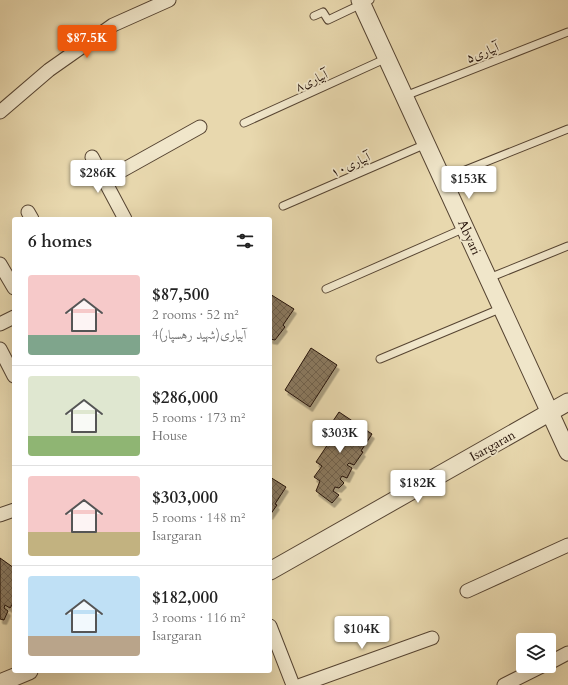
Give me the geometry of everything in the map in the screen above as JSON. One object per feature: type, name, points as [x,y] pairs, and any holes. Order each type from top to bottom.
[{"type":"street","points":[[0,112],[49,70],[114,25],[169,0]]},
{"type":"street","name":"Abyari","points":[[364,1],[387,58],[551,412],[568,452]]},
{"type":"street","points":[[105,180],[200,127]]},
{"type":"street","points":[[92,157],[124,217]]},
{"type":"street","points":[[1,266],[12,285]]},
{"type":"street","points":[[0,324],[12,318]]},
{"type":"street","points":[[0,349],[12,372]]},
{"type":"street","name":"Isargaran","points":[[272,570],[568,402]]},
{"type":"street","points":[[0,515],[12,511]]},
{"type":"street","points":[[467,591],[568,545]]},
{"type":"street","points":[[272,631],[293,685]]},
{"type":"street","points":[[301,685],[432,638]]},
{"type":"street","points":[[556,659],[568,653]]},
{"type":"street","points":[[0,683],[24,673]]},
{"type":"street","points":[[504,685],[528,673]]},
{"type":"lane","points":[[314,16],[324,12],[328,20],[364,1]]},
{"type":"lane","name":"آبیاری۵","points":[[405,96],[568,32]]},
{"type":"lane","name":"آبیاری۸","points":[[244,123],[387,58]]},
{"type":"lane","points":[[443,179],[568,129]]},
{"type":"lane","name":"آبیاری۱۰","points":[[283,206],[427,144]]},
{"type":"lane","points":[[326,289],[465,227]]},
{"type":"lane","points":[[489,278],[568,246]]},
{"type":"lane","points":[[380,359],[503,308]]},
{"type":"building","points":[[272,295],[294,309],[283,325],[285,327],[275,340],[272,339]]},
{"type":"building","points":[[311,348],[337,365],[310,407],[285,390]]},
{"type":"building","points":[[339,412],[372,434],[361,451],[363,452],[354,465],[349,463],[347,465],[352,468],[347,478],[342,476],[340,479],[344,483],[339,488],[335,487],[333,491],[339,495],[332,503],[316,491],[320,481],[314,477],[322,466],[316,462],[328,444],[321,439]]},
{"type":"building","points":[[272,478],[286,487],[275,504],[277,505],[272,512]]},
{"type":"building","points":[[0,558],[12,567],[12,605],[10,608],[5,605],[4,608],[8,611],[4,620],[0,619]]}]
